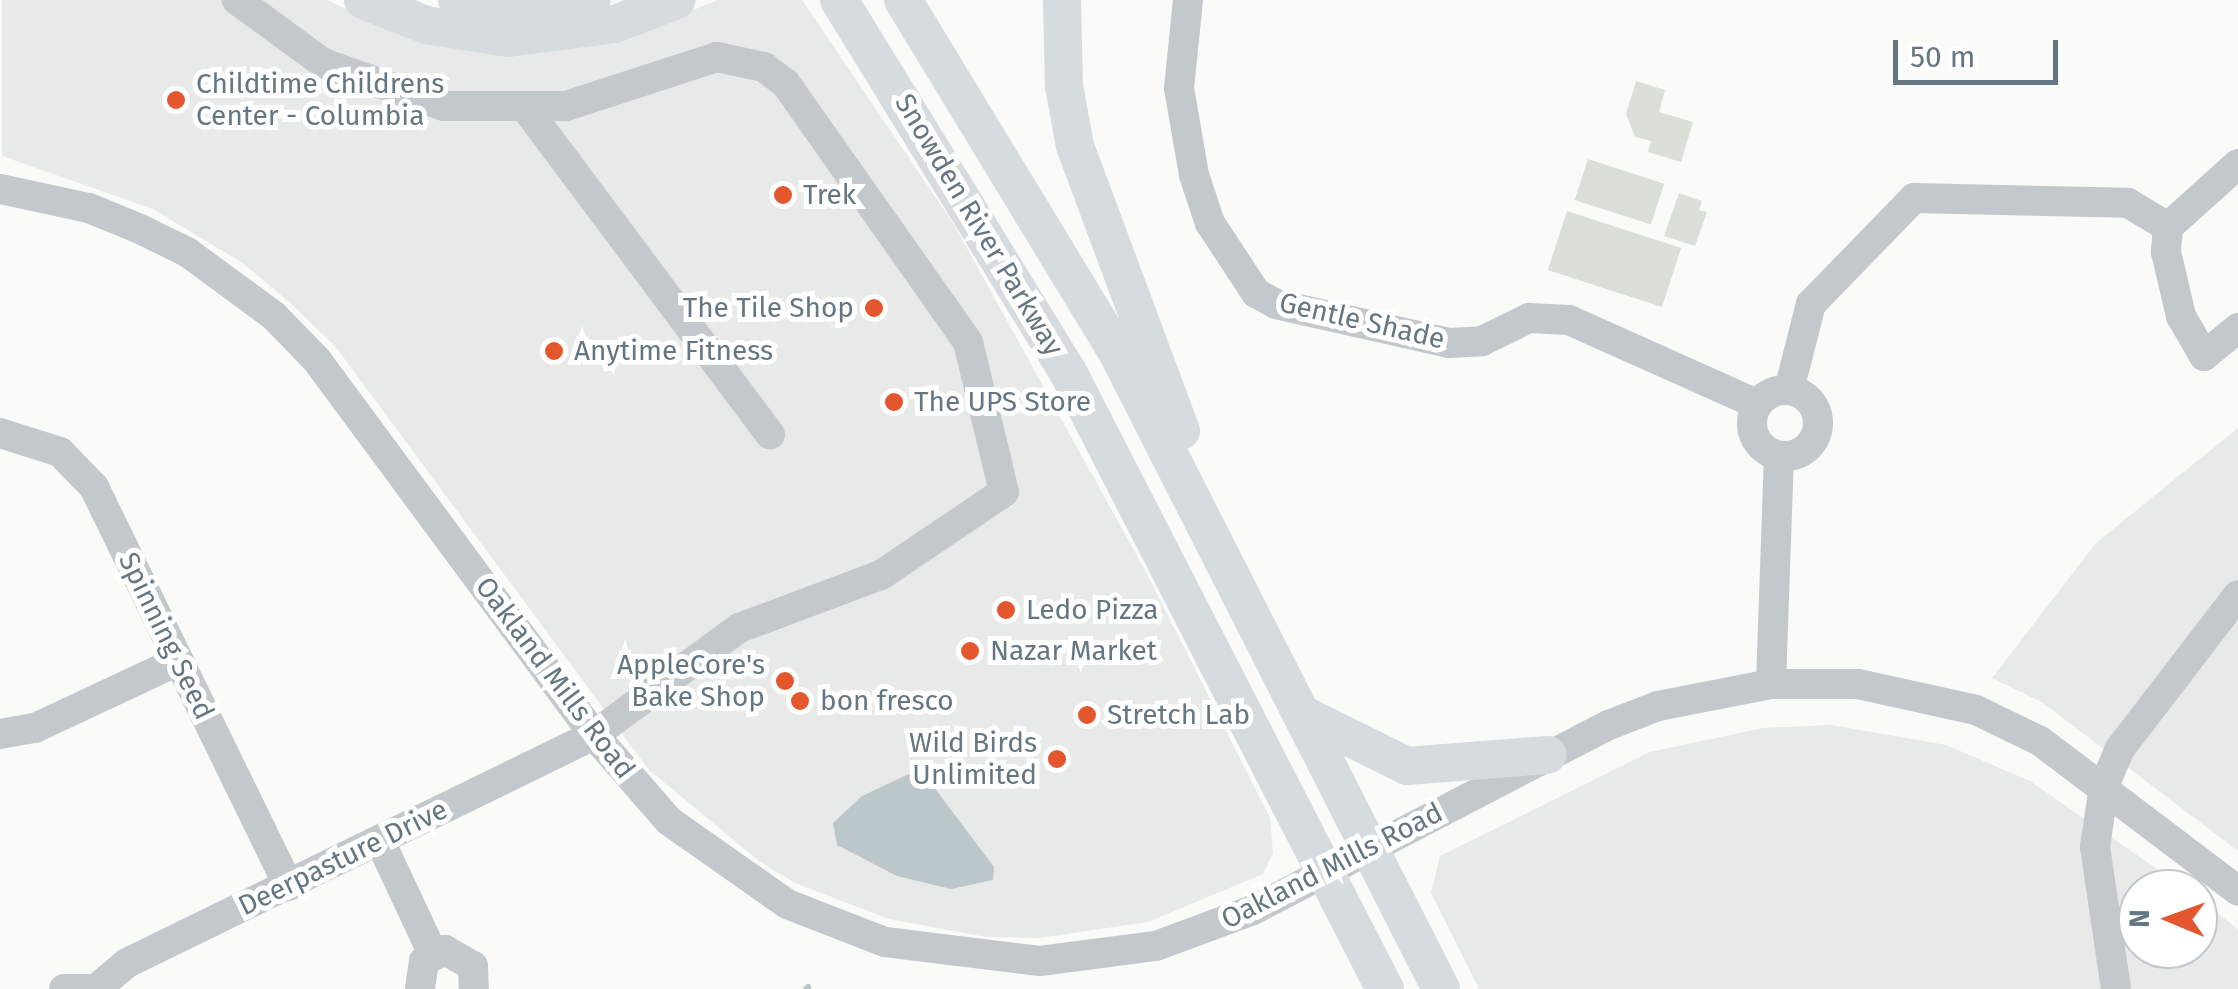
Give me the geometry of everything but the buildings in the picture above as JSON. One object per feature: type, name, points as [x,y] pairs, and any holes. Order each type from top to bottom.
[{"type":"main road","points":[[363,0],[426,25],[508,38],[614,24],[677,0]]},
{"type":"main road","points":[[456,0],[524,8],[592,0]]},
{"type":"main road","name":"Snowden River Parkway","points":[[839,0],[1068,372],[1385,989]]},
{"type":"main road","name":"Snowden River Parkway","points":[[903,0],[1097,316],[1220,547],[1441,989]]},
{"type":"main road","points":[[1062,0],[1064,86],[1075,146],[1220,547]]},
{"type":"main road","points":[[1304,715],[1407,766],[1548,755]]},
{"type":"street","points":[[237,0],[286,42],[372,84],[444,106],[528,111],[770,435]]},
{"type":"street","name":"Gentle Shade","points":[[1188,0],[1179,88],[1190,156],[1210,223],[1256,293],[1276,304],[1449,342],[1482,341],[1529,318],[1569,320],[1757,404]]},
{"type":"street","name":"Deerpasture Drive","points":[[64,989],[95,989],[127,963],[594,735],[738,628],[881,574],[1004,492],[968,342],[785,83],[764,67],[717,58],[609,94],[528,111]]},
{"type":"street","points":[[2238,164],[2168,227],[2168,282],[2204,356],[2238,328]]},
{"type":"street","name":"Oakland Mills Road","points":[[0,189],[90,208],[138,228],[187,252],[274,316],[354,406],[594,735],[669,821],[747,880],[831,924],[930,951],[1040,960],[1156,946],[1253,910],[1548,755],[1658,706],[1771,684],[1858,684],[1976,710],[2040,741],[2238,890]]},
{"type":"street","points":[[1789,390],[1810,304],[1914,198],[2128,203],[2168,227]]},
{"type":"street","points":[[1779,456],[1754,435],[1757,404],[1789,390]]},
{"type":"street","points":[[1779,456],[1804,450],[1818,427],[1810,401],[1789,390]]},
{"type":"street","name":"Spinning Seed","points":[[0,433],[60,452],[94,487],[289,886]]},
{"type":"street","points":[[1771,684],[1779,456]]},
{"type":"street","points":[[2116,989],[2095,847],[2104,786],[2120,750],[2238,596]]},
{"type":"street","points":[[0,734],[35,728],[178,661]]},
{"type":"street","points":[[380,840],[432,954]]},
{"type":"street","points":[[420,989],[420,967],[432,954]]},
{"type":"street","points":[[432,954],[465,957],[474,989]]},
{"type":"shaded area","points":[[2,0],[327,0],[419,43],[507,55],[619,42],[717,0],[802,0],[953,223],[1147,574],[1270,818],[1273,853],[1263,874],[1148,922],[1039,938],[986,937],[889,919],[795,883],[759,861],[649,770],[335,346],[289,302],[244,264],[153,209],[2,156]]},
{"type":"shaded area","points":[[1636,81],[1665,90],[1659,112],[1693,122],[1681,162],[1648,152],[1651,141],[1635,137],[1626,114]]},
{"type":"shaded area","points":[[1588,159],[1664,184],[1651,225],[1575,200]]},
{"type":"shaded area","points":[[1679,193],[1702,201],[1699,210],[1707,212],[1695,246],[1664,236]]},
{"type":"shaded area","points":[[1567,211],[1681,248],[1662,307],[1548,270]]},
{"type":"shaded area","points":[[2238,428],[2238,851],[2043,703],[1992,678],[2096,543]]},
{"type":"shaded area","points":[[1831,725],[1946,745],[2030,781],[2157,869],[2118,869],[2118,969],[2218,969],[2218,914],[2238,929],[2238,989],[1479,989],[1431,893],[1440,856],[1650,752],[1763,728]]},
{"type":"shaded area","points":[[913,772],[924,774],[994,867],[993,880],[951,889],[897,876],[837,845],[833,823],[862,796]]},
{"type":"place","name":"Childtime Childrens Center - Columbia","points":[[176,100]]},
{"type":"place","name":"Trek","points":[[783,195]]},
{"type":"place","name":"The Tile Shop","points":[[874,308]]},
{"type":"place","name":"Anytime Fitness","points":[[554,351]]},
{"type":"place","name":"The UPS Store","points":[[894,402]]},
{"type":"place","name":"Ledo Pizza","points":[[1006,610]]},
{"type":"place","name":"Nazar Market","points":[[970,651]]},
{"type":"place","name":"AppleCore's Bake Shop","points":[[785,681]]},
{"type":"place","name":"bon fresco","points":[[800,701]]},
{"type":"place","name":"Stretch Lab","points":[[1087,715]]},
{"type":"place","name":"Wild Birds Unlimited","points":[[1057,759]]}]
